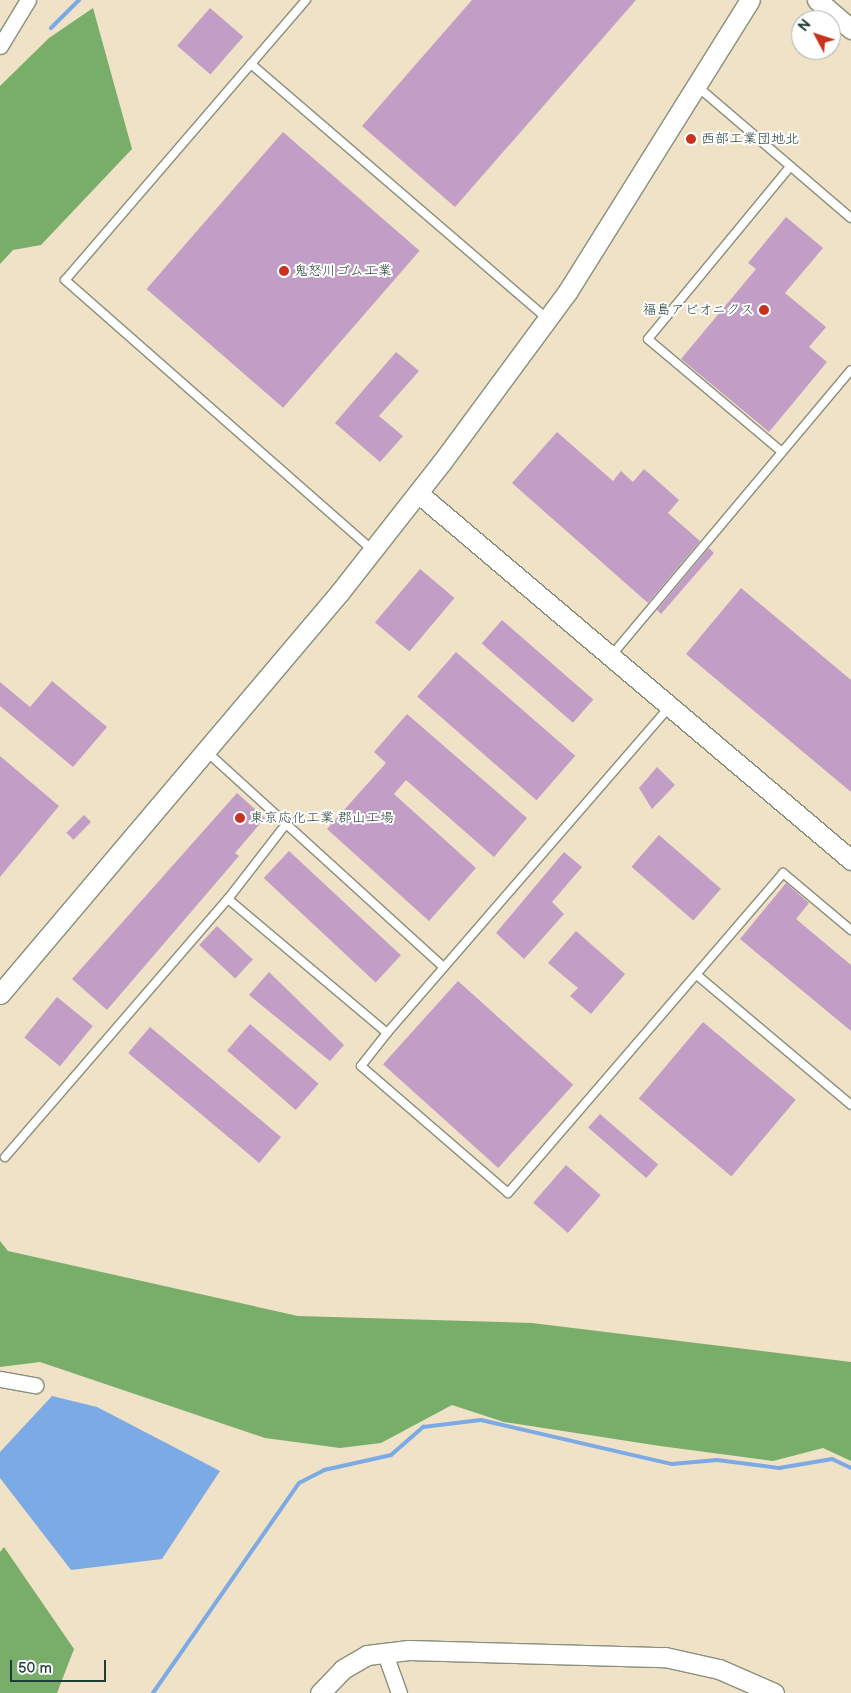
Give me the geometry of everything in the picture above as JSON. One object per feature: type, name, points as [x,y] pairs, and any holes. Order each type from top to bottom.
[{"type":"street","points":[[0,46],[28,0]]},
{"type":"street","points":[[0,994],[373,550],[418,493],[548,319],[698,87],[750,0]]},
{"type":"street","points":[[817,0],[851,29]]},
{"type":"street","points":[[418,493],[851,860]]},
{"type":"street","points":[[0,1379],[35,1385]]},
{"type":"street","points":[[320,1693],[343,1669],[384,1651],[665,1657],[719,1669],[774,1693]]},
{"type":"street","points":[[384,1651],[399,1693]]},
{"type":"lane","points":[[294,0],[304,3],[65,280],[373,550]]},
{"type":"lane","points":[[252,64],[548,319]]},
{"type":"lane","points":[[698,87],[789,168],[851,218]]},
{"type":"lane","points":[[782,452],[648,339],[789,168]]},
{"type":"lane","points":[[612,656],[851,370]]},
{"type":"lane","points":[[670,707],[443,967],[361,1066],[508,1193],[698,976],[783,873],[851,930]]},
{"type":"lane","points":[[205,751],[443,967]]},
{"type":"lane","points":[[5,1157],[228,899],[286,824]]},
{"type":"lane","points":[[228,899],[387,1033]]},
{"type":"lane","points":[[698,976],[851,1106]]},
{"type":"green space","points":[[93,8],[132,149],[41,245],[13,250],[0,264],[0,86],[49,38]]},
{"type":"green space","points":[[0,1241],[8,1251],[298,1316],[532,1323],[851,1362],[851,1461],[823,1448],[773,1461],[660,1446],[504,1422],[452,1405],[381,1443],[340,1448],[265,1438],[40,1362],[0,1367]]},
{"type":"green space","points":[[4,1547],[74,1649],[57,1693],[0,1693],[0,1552]]},
{"type":"water","points":[[52,1396],[97,1407],[220,1471],[162,1559],[71,1570],[0,1478],[0,1452]]},
{"type":"building","points":[[472,0],[636,0],[455,207],[362,126]]},
{"type":"building","points":[[210,8],[243,37],[210,75],[177,46]]},
{"type":"building","name":"鬼怒川ゴム工業","points":[[283,132],[420,251],[283,408],[147,289]]},
{"type":"building","name":"福島アビオニクス","points":[[786,217],[823,248],[785,293],[826,327],[809,347],[827,362],[769,432],[681,359],[756,269],[748,263]]},
{"type":"building","points":[[396,352],[419,371],[379,416],[403,436],[380,462],[335,423]]},
{"type":"building","points":[[557,432],[613,481],[621,471],[633,482],[644,469],[679,500],[668,513],[700,541],[648,603],[512,483]]},
{"type":"building","points":[[709,548],[714,553],[661,614],[657,610]]},
{"type":"building","points":[[420,569],[454,598],[409,652],[375,623]]},
{"type":"building","points":[[741,588],[851,680],[851,792],[686,654]]},
{"type":"building","points":[[502,620],[593,699],[573,723],[482,643]]},
{"type":"building","points":[[456,652],[575,756],[537,800],[417,697]]},
{"type":"building","points":[[52,681],[107,727],[73,767],[0,706],[0,682],[30,707]]},
{"type":"building","points":[[407,714],[527,818],[494,857],[406,780],[394,794],[476,868],[429,921],[327,829],[386,763],[374,752]]},
{"type":"building","points":[[0,756],[59,806],[0,877]]},
{"type":"building","points":[[657,767],[675,785],[652,809],[639,788]]},
{"type":"building","points":[[237,793],[265,818],[235,853],[239,856],[107,1010],[72,979]]},
{"type":"building","points":[[84,815],[91,822],[73,840],[66,833]]},
{"type":"building","points":[[659,835],[721,889],[693,920],[631,867]]},
{"type":"building","points":[[289,851],[401,955],[376,982],[264,878]]},
{"type":"building","points":[[564,852],[582,867],[552,902],[564,914],[524,959],[496,933]]},
{"type":"building","points":[[786,883],[809,903],[796,919],[851,965],[851,1031],[740,939]]},
{"type":"building","points":[[217,926],[253,959],[235,978],[199,945]]},
{"type":"building","points":[[576,931],[625,974],[591,1014],[570,996],[578,988],[548,963]]},
{"type":"building","points":[[269,972],[344,1045],[330,1061],[249,995]]},
{"type":"building","points":[[458,981],[573,1085],[498,1168],[383,1064]]},
{"type":"building","points":[[57,997],[93,1026],[60,1066],[24,1037]]},
{"type":"building","points":[[703,1022],[796,1100],[731,1176],[639,1099]]},
{"type":"building","points":[[250,1024],[319,1084],[296,1110],[227,1050]]},
{"type":"building","points":[[150,1027],[281,1137],[259,1163],[128,1053]]},
{"type":"building","points":[[600,1114],[658,1165],[646,1178],[588,1128]]},
{"type":"building","points":[[566,1165],[601,1195],[568,1233],[533,1203]]},
{"type":"waterway","points":[[51,28],[79,0]]},
{"type":"waterway","points":[[153,1693],[299,1483],[324,1470],[391,1455],[423,1427],[481,1420],[672,1464],[717,1460],[779,1468],[832,1459],[851,1468]]},
{"type":"place","name":"西部工業団地北","points":[[691,139]]},
{"type":"place","name":"鬼怒川ゴム工業","points":[[284,271]]},
{"type":"place","name":"福島アビオニクス","points":[[764,310]]},
{"type":"place","name":"東京応化工業 郡山工場","points":[[240,818]]}]
